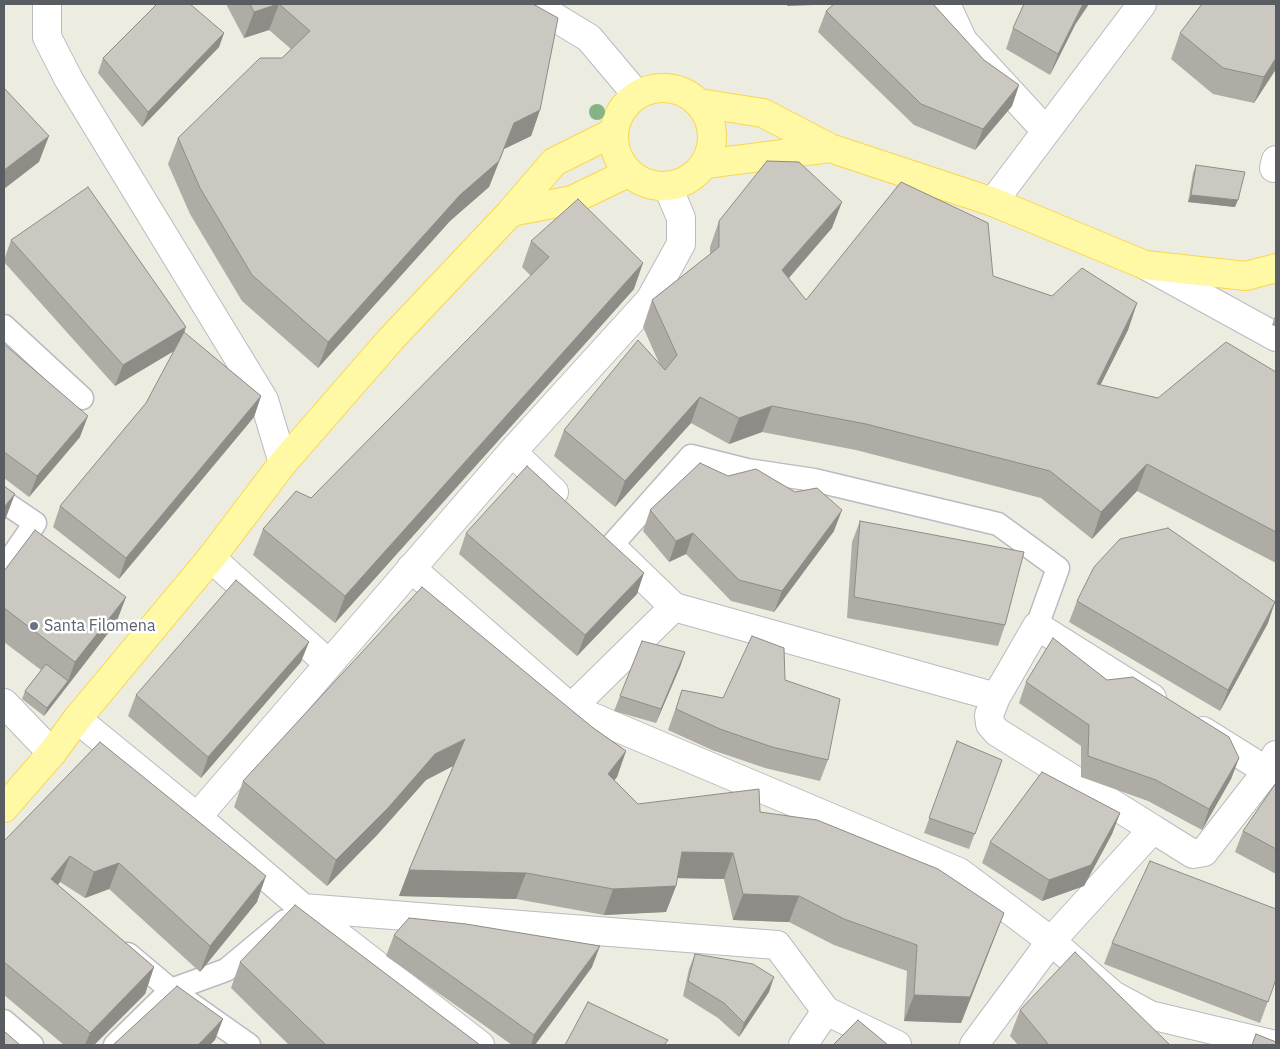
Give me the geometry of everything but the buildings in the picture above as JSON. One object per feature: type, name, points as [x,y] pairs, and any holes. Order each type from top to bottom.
[{"type":"main road","points":[[699,103],[710,122],[712,143],[705,164],[689,179],[668,186],[647,184],[628,172],[616,154],[614,132],[622,111],[637,95],[658,88],[680,91],[699,103],[763,114],[830,148],[993,202],[1145,265],[1246,276],[1276,268]]},
{"type":"main road","points":[[4,808],[52,753],[77,719],[211,558],[283,463],[391,339],[511,212],[554,162],[614,132]]},
{"type":"main road","points":[[705,164],[830,148]]},
{"type":"main road","points":[[511,212],[572,200],[628,172]]},
{"type":"street","points":[[47,4],[47,37],[68,80],[264,400],[283,463]]},
{"type":"street","points":[[533,4],[590,38],[637,95]]},
{"type":"street","points":[[946,4],[963,41],[1046,131]]},
{"type":"street","points":[[993,202],[1142,4]]},
{"type":"street","points":[[197,817],[512,452],[650,300],[681,244],[681,218],[668,186]]},
{"type":"street","points":[[1145,265],[1276,337]]},
{"type":"street","points":[[512,452],[569,506]]},
{"type":"street","points":[[590,526],[674,607],[996,697]]},
{"type":"street","points":[[211,558],[329,664]]},
{"type":"street","points":[[411,568],[571,708],[959,872],[1051,941],[1113,995],[1150,1014],[1276,1045]]},
{"type":"street","points":[[571,708],[674,607]]},
{"type":"street","points":[[1036,626],[1181,717],[1273,764],[1204,852],[1193,854],[998,732],[990,724],[989,715],[996,697],[1036,626]]},
{"type":"street","points":[[4,703],[52,753]]},
{"type":"street","points":[[77,719],[197,817],[303,908],[480,1045]]},
{"type":"street","points":[[974,1045],[1051,941],[1153,829]]},
{"type":"street","points":[[303,908],[777,945],[826,1011],[897,1045]]},
{"type":"street","points":[[803,1045],[826,1011]]},
{"type":"lane","points":[[4,326],[82,398]]},
{"type":"lane","points":[[611,546],[691,456],[747,470],[814,480],[998,524],[1058,568],[1036,626]]},
{"type":"lane","points":[[4,502],[35,523],[4,568]]},
{"type":"lane","points":[[115,1045],[171,990],[226,970],[303,908]]},
{"type":"lane","points":[[112,940],[171,990],[249,1045]]},
{"type":"lane","points":[[4,1021],[32,1045]]},
{"type":"place","name":"Santa Filomena","points":[[34,626]]}]
